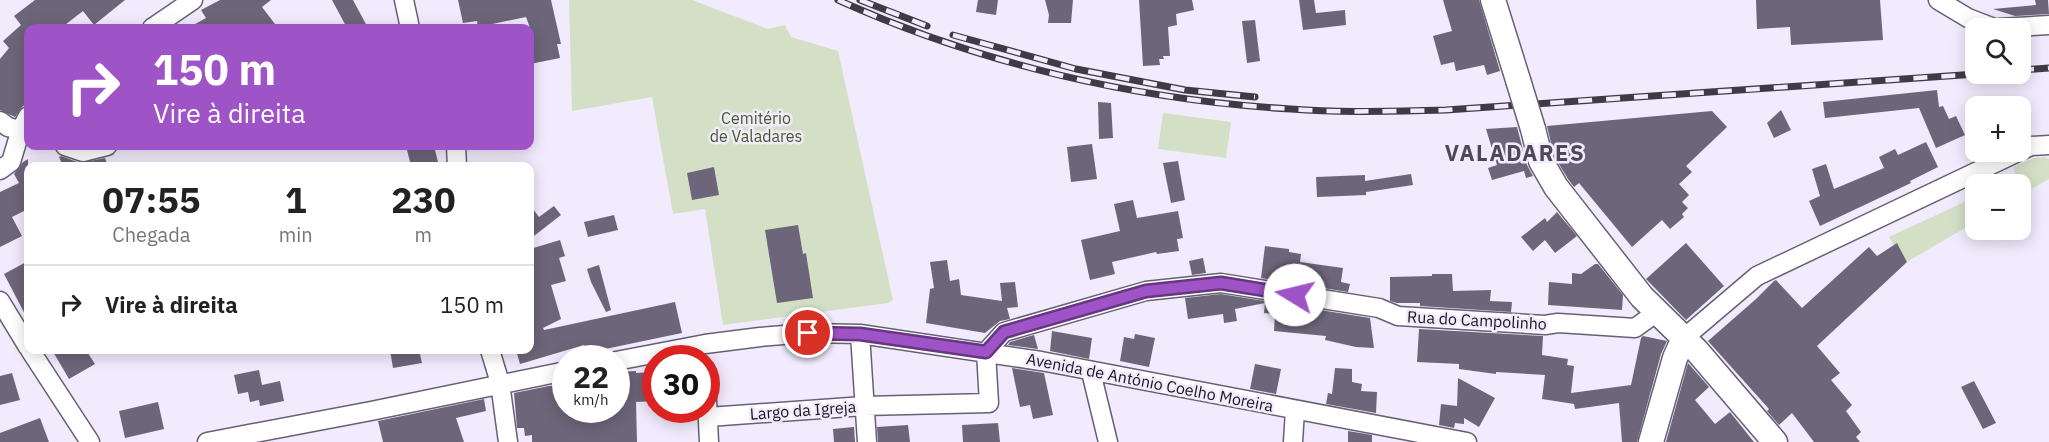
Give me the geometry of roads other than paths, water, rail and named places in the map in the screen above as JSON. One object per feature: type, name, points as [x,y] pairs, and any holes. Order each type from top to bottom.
[{"type":"main road","points":[[1493,0],[1541,162],[1556,187],[1642,297],[1697,351],[1775,442]]},
{"type":"main road","points":[[1651,442],[1675,358],[1684,338]]},
{"type":"street","points":[[158,24],[193,0]]},
{"type":"street","points":[[404,0],[409,24]]},
{"type":"street","points":[[1938,0],[1968,18]]},
{"type":"street","points":[[2031,26],[2049,25]]},
{"type":"street","points":[[0,121],[8,127],[24,126]]},
{"type":"street","points":[[0,170],[11,162],[24,131]]},
{"type":"street","points":[[2031,146],[2049,145]]},
{"type":"street","points":[[1684,338],[1756,276],[1996,162]]},
{"type":"street","name":"Rua do Campolinho","points":[[986,352],[1004,332],[1146,291],[1221,283],[1379,308],[1398,316],[1635,328],[1657,312]]},
{"type":"street","points":[[0,302],[24,340]]},
{"type":"street","name":"Avenida de António Coelho Moreira","points":[[720,347],[760,337],[808,333],[860,334],[986,352],[1467,442]]},
{"type":"street","name":"Largo da Igreja","points":[[720,416],[864,406],[860,334]]},
{"type":"street","points":[[867,442],[864,406],[989,403],[986,352]]},
{"type":"street","points":[[33,354],[90,442]]},
{"type":"street","points":[[491,354],[500,383],[508,442]]},
{"type":"street","points":[[1091,372],[1108,442]]},
{"type":"street","points":[[207,442],[552,374]]},
{"type":"street","points":[[1293,442],[1295,410]]},
{"type":"street","points":[[708,423],[709,442]]},
{"type":"railway","points":[[838,0],[947,43],[1060,75],[1175,97],[1291,109],[1446,110],[1965,75]]},
{"type":"railway","points":[[860,0],[927,26]]},
{"type":"railway","points":[[953,35],[1076,69],[1185,90],[1255,97]]},
{"type":"railway","points":[[2031,69],[2049,68]]},
{"type":"district","name":"VALADARES","points":[[1515,152]]},
{"type":"park label","name":"Cemitério de Valadares","points":[[756,127]]}]
